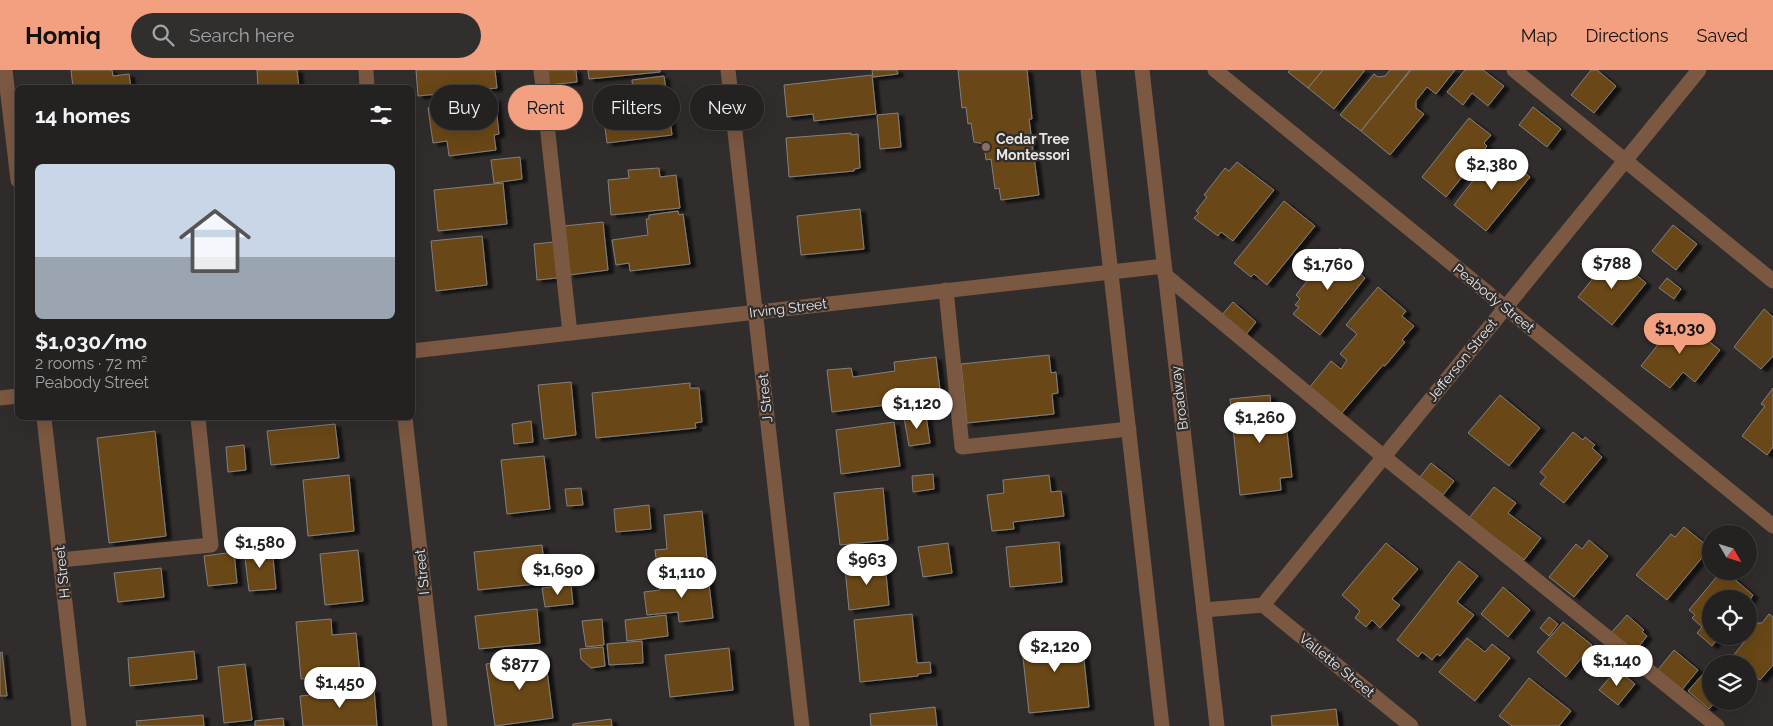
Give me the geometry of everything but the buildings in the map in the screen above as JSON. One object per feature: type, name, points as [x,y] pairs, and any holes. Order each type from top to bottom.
[{"type":"street","points":[[5,70],[15,155]]},
{"type":"street","points":[[366,70],[368,85]]},
{"type":"street","points":[[541,70],[570,333]]},
{"type":"street","name":"J Street","points":[[728,70],[802,726]]},
{"type":"street","points":[[1088,70],[1162,726]]},
{"type":"street","name":"Broadway","points":[[1142,70],[1217,726]]},
{"type":"street","name":"Peabody Street","points":[[1215,70],[1773,526]]},
{"type":"street","points":[[1514,70],[1773,281]]},
{"type":"street","name":"Jefferson Street","points":[[1263,605],[1699,70]]},
{"type":"street","points":[[1165,271],[1384,457],[1716,726]]},
{"type":"street","name":"Irving Street","points":[[415,351],[1111,272],[1165,271]]},
{"type":"street","points":[[946,290],[962,447],[1129,429]]},
{"type":"street","points":[[0,398],[15,396]]},
{"type":"street","name":"H Street","points":[[44,420],[79,726]]},
{"type":"street","points":[[60,560],[211,545],[198,420]]},
{"type":"street","name":"I Street","points":[[405,420],[440,726]]},
{"type":"street","points":[[1204,610],[1263,605]]},
{"type":"street","name":"Vallette Street","points":[[1263,605],[1411,726]]},
{"type":"place","name":"Cedar Tree Montessori","points":[[986,147]]}]
